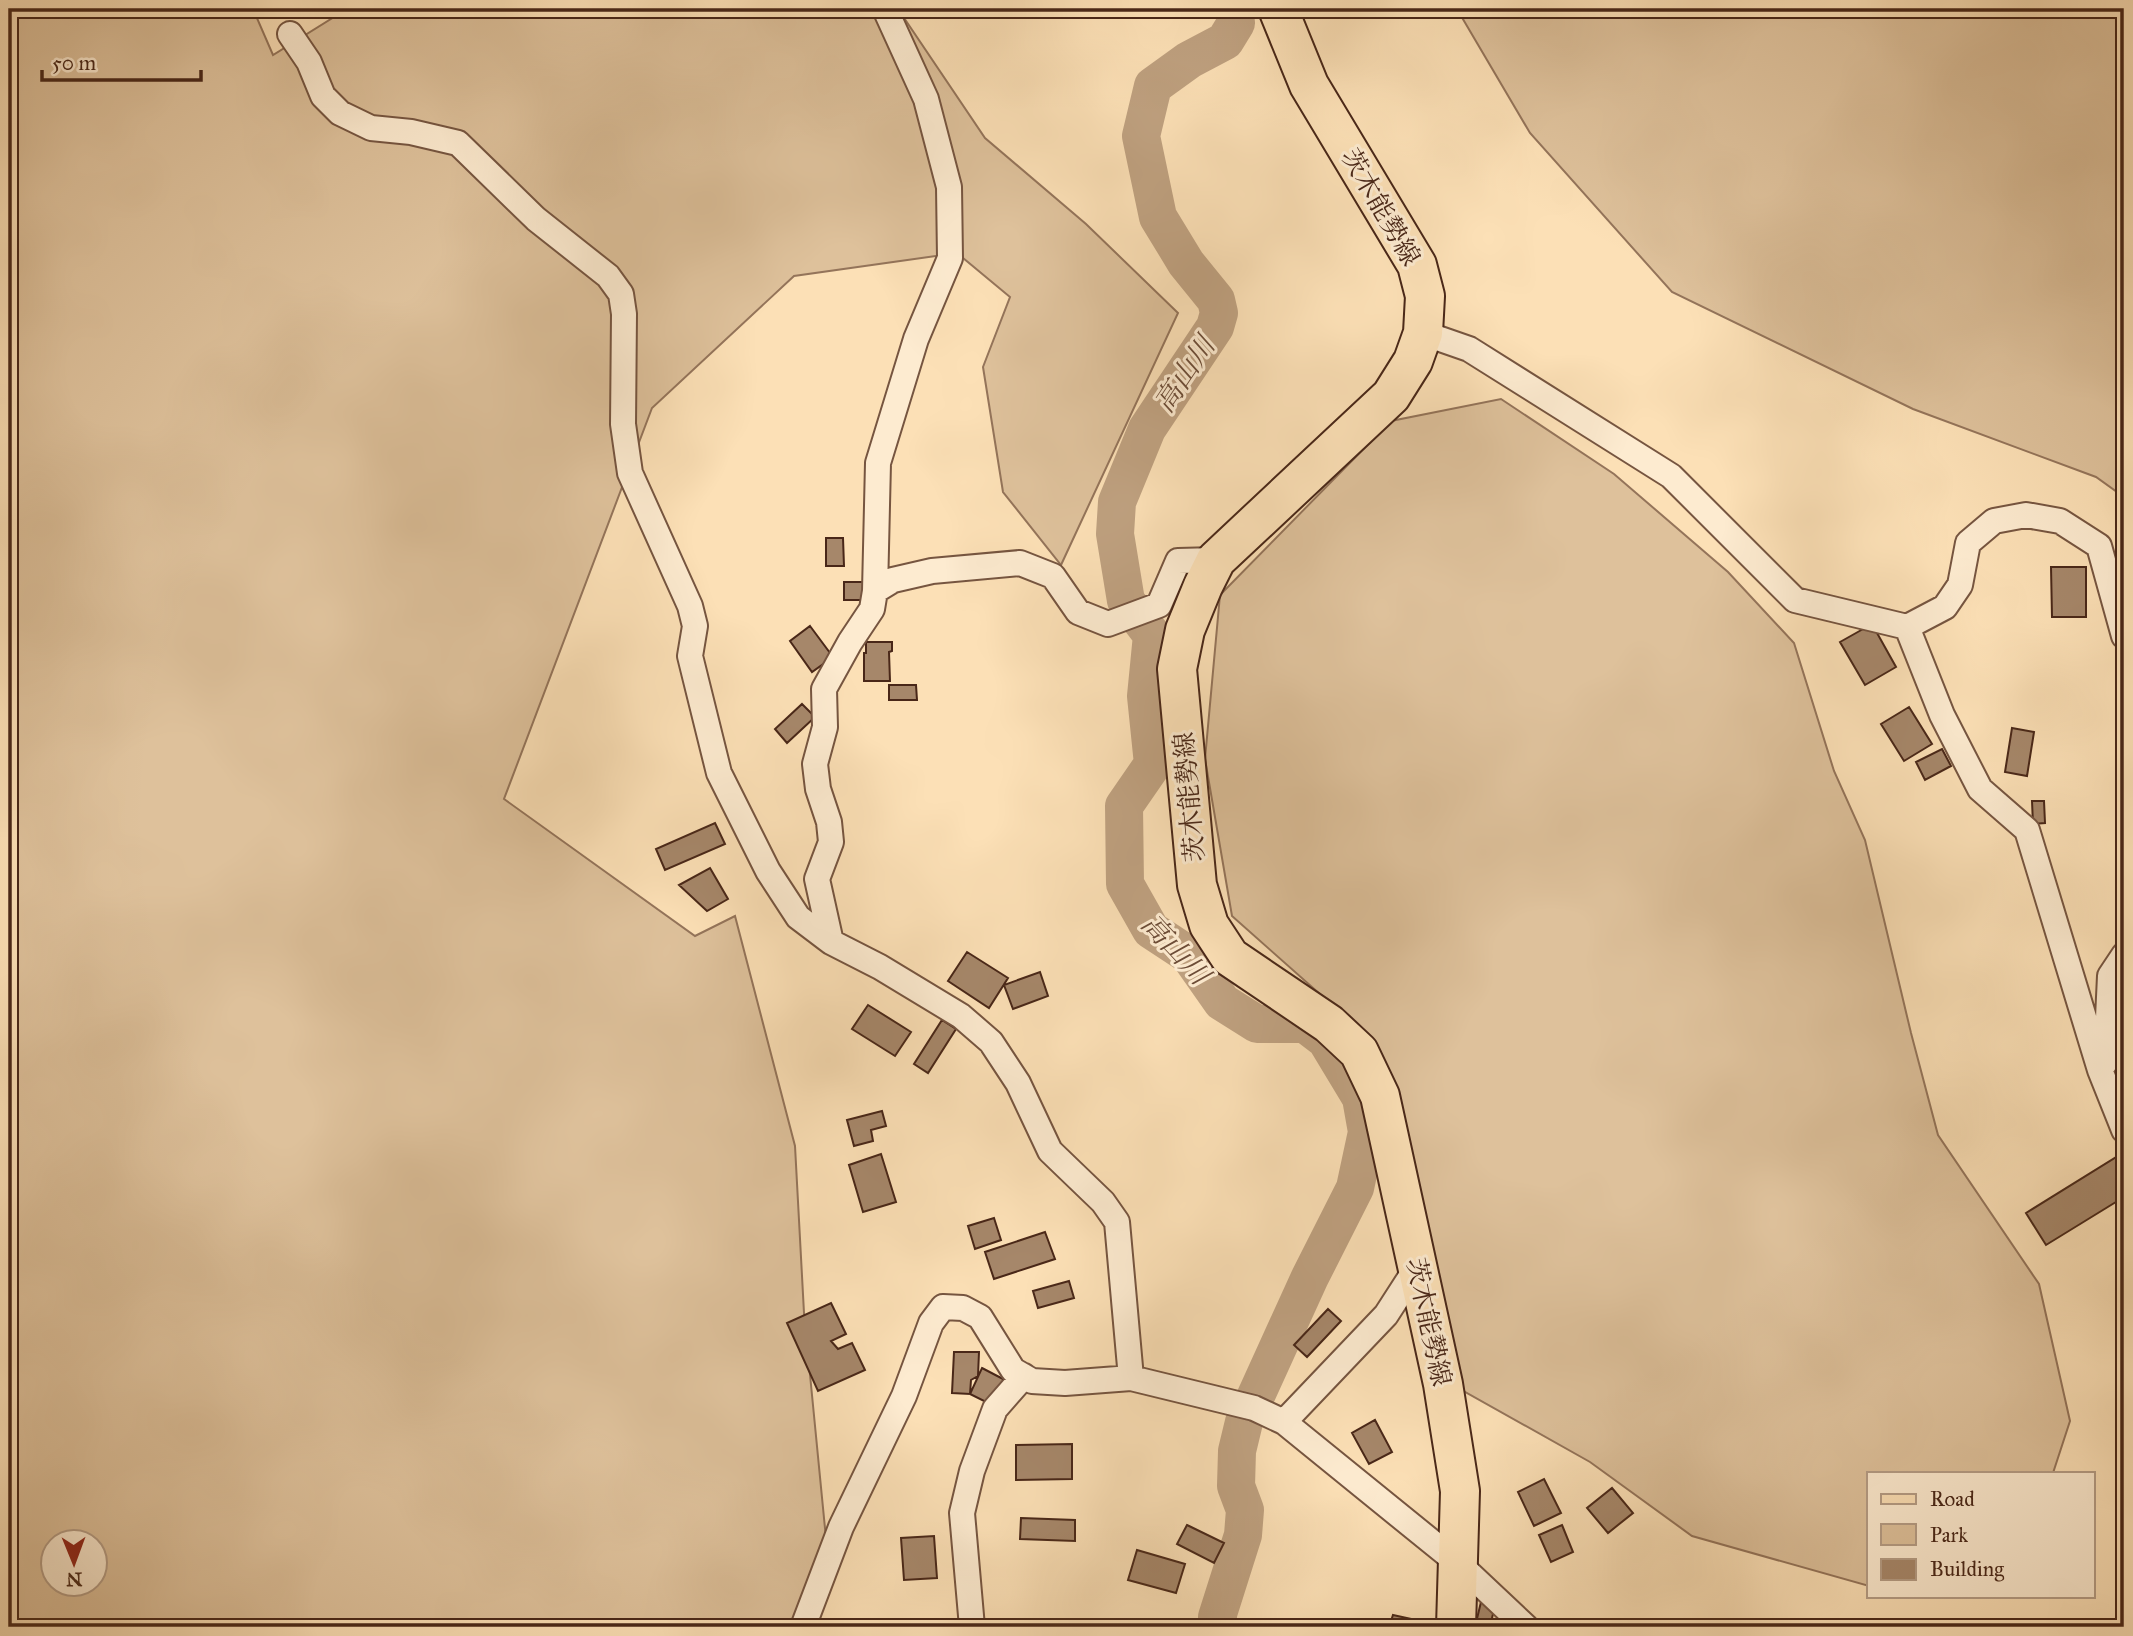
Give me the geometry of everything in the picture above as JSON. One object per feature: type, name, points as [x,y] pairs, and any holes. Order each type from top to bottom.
[{"type":"main road","name":"茨木能勢線","points":[[1278,9],[1309,85],[1418,265],[1425,296],[1423,333],[1413,361],[1391,396],[1216,560],[1203,586],[1185,631],[1177,669],[1197,885],[1209,925],[1230,957],[1329,1024],[1359,1052],[1380,1096],[1443,1384],[1460,1491],[1456,1627]]},
{"type":"street","points":[[831,943],[817,879],[831,842],[815,764],[825,727],[824,690],[849,642],[872,609],[878,463],[916,338],[950,258],[949,187],[926,99],[885,9]]},
{"type":"street","points":[[290,34],[309,62],[323,96],[340,113],[371,128],[411,132],[458,143],[536,219],[608,276],[621,294],[624,314],[623,424],[630,472],[690,606],[695,626],[690,656],[719,773],[768,871],[798,917],[831,943],[880,967],[961,1016],[991,1041],[1018,1083],[1050,1151],[1103,1202],[1118,1222],[1131,1378]]},
{"type":"street","points":[[1423,333],[1469,349],[1671,476],[1795,600],[1907,627],[1945,607],[1960,585],[1968,543],[1994,521],[2026,515],[2060,521],[2099,546],[2124,636]]},
{"type":"street","points":[[874,591],[893,580],[932,571],[1020,563],[1053,576],[1078,612],[1108,624],[1159,606],[1178,561],[1216,560]]},
{"type":"street","points":[[1907,627],[1942,715],[1980,789],[2027,830],[2099,1070],[2124,1130]]},
{"type":"street","points":[[2099,1070],[2106,1061],[2110,976],[2124,955]]},
{"type":"street","points":[[1284,1422],[1386,1315],[1417,1267]]},
{"type":"street","points":[[803,1627],[841,1527],[904,1396],[931,1323],[943,1307],[963,1308],[980,1317],[1013,1370],[1032,1381],[1065,1383],[1131,1378],[1254,1408],[1284,1422],[1459,1564],[1526,1627]]},
{"type":"street","points":[[972,1627],[962,1513],[972,1471],[995,1409],[1024,1376]]},
{"type":"green space","points":[[9,9],[253,9],[273,55],[347,9],[898,9],[985,138],[1086,224],[1178,313],[1061,565],[1003,492],[983,367],[1010,297],[957,253],[794,276],[652,408],[504,799],[695,936],[735,916],[795,1146],[804,1313],[828,1559],[809,1627],[9,1627]]},
{"type":"green space","points":[[1457,9],[2124,9],[2124,497],[2096,477],[1913,409],[1672,292],[1530,133]]},
{"type":"green space","points":[[1501,399],[1614,474],[1728,572],[1794,643],[1834,771],[1865,840],[1938,1135],[2039,1284],[2070,1421],[2053,1472],[1867,1472],[1867,1585],[1692,1536],[1590,1462],[1460,1389],[1374,1042],[1232,916],[1205,759],[1220,595],[1391,421]]},
{"type":"building","points":[[826,538],[843,538],[844,566],[826,566]]},
{"type":"building","points":[[2051,567],[2086,567],[2086,617],[2052,617]]},
{"type":"building","points":[[844,582],[866,582],[866,600],[844,600]]},
{"type":"building","points":[[1872,624],[1896,667],[1865,685],[1840,642]]},
{"type":"building","points":[[810,626],[833,657],[812,672],[790,641]]},
{"type":"building","points":[[866,642],[892,642],[892,651],[889,652],[890,681],[864,681]]},
{"type":"building","points":[[889,685],[916,685],[917,700],[889,700]]},
{"type":"building","points":[[802,704],[815,717],[787,743],[775,729]]},
{"type":"building","points":[[1909,707],[1932,744],[1904,761],[1881,724]]},
{"type":"building","points":[[2012,728],[2034,732],[2027,776],[2005,772]]},
{"type":"building","points":[[1942,749],[1951,766],[1925,780],[1916,762]]},
{"type":"building","points":[[2032,801],[2044,801],[2045,823],[2033,824]]},
{"type":"building","points":[[715,823],[725,844],[665,870],[656,849]]},
{"type":"building","points":[[710,868],[728,899],[707,911],[679,885]]},
{"type":"building","points":[[967,952],[1008,978],[989,1008],[948,981]]},
{"type":"building","points":[[1040,972],[1048,996],[1013,1009],[1004,985]]},
{"type":"building","points":[[868,1005],[911,1032],[895,1056],[852,1029]]},
{"type":"building","points":[[942,1020],[956,1029],[928,1073],[914,1064]]},
{"type":"building","points":[[2124,1076],[2124,1118],[2110,1082]]},
{"type":"building","points":[[882,1111],[886,1126],[871,1130],[873,1141],[854,1146],[847,1120]]},
{"type":"building","points":[[881,1154],[896,1202],[863,1212],[849,1165]]},
{"type":"building","points":[[2118,1156],[2124,1167],[2124,1197],[2046,1245],[2026,1213]]},
{"type":"building","points":[[994,1218],[1001,1240],[975,1249],[968,1226]]},
{"type":"building","points":[[1045,1232],[1055,1259],[994,1279],[985,1252]]},
{"type":"building","points":[[1069,1281],[1074,1298],[1038,1308],[1033,1291]]},
{"type":"building","points":[[831,1303],[846,1334],[831,1341],[838,1349],[852,1343],[865,1370],[818,1391],[787,1323]]},
{"type":"building","points":[[1328,1309],[1341,1321],[1307,1357],[1294,1345]]},
{"type":"building","points":[[954,1352],[979,1352],[978,1376],[971,1380],[970,1394],[952,1393]]},
{"type":"building","points":[[982,1368],[1005,1380],[992,1405],[970,1394]]},
{"type":"building","points":[[1375,1420],[1392,1452],[1369,1464],[1352,1433]]},
{"type":"building","points":[[1072,1444],[1072,1479],[1016,1480],[1016,1445]]},
{"type":"building","points":[[1544,1479],[1561,1513],[1534,1526],[1518,1492]]},
{"type":"building","points":[[1612,1488],[1633,1513],[1608,1533],[1587,1508]]},
{"type":"building","points":[[1021,1518],[1075,1520],[1075,1541],[1020,1539]]},
{"type":"building","points":[[1187,1525],[1224,1543],[1214,1563],[1177,1544]]},
{"type":"building","points":[[1562,1525],[1573,1552],[1551,1562],[1539,1535]]},
{"type":"building","points":[[934,1536],[937,1578],[904,1580],[901,1538]]},
{"type":"building","points":[[1137,1550],[1185,1564],[1176,1593],[1128,1580]]},
{"type":"building","points":[[1481,1602],[1495,1605],[1490,1627],[1475,1627]]},
{"type":"building","points":[[1393,1615],[1439,1625],[1439,1627],[1389,1627]]},
{"type":"waterway","name":"高山川","points":[[1220,1627],[1217,1617],[1243,1535],[1245,1510],[1236,1486],[1237,1451],[1244,1422],[1310,1277],[1355,1188],[1367,1132],[1361,1098],[1326,1040],[1305,1024],[1257,1024],[1222,1002],[1189,955],[1151,930],[1125,884],[1124,806],[1153,764],[1146,696],[1152,635],[1126,601],[1115,534],[1117,502],[1147,429],[1215,327],[1219,313],[1216,300],[1186,263],[1158,217],[1141,136],[1153,86],[1189,60],[1225,41],[1236,23],[1234,9]]}]
